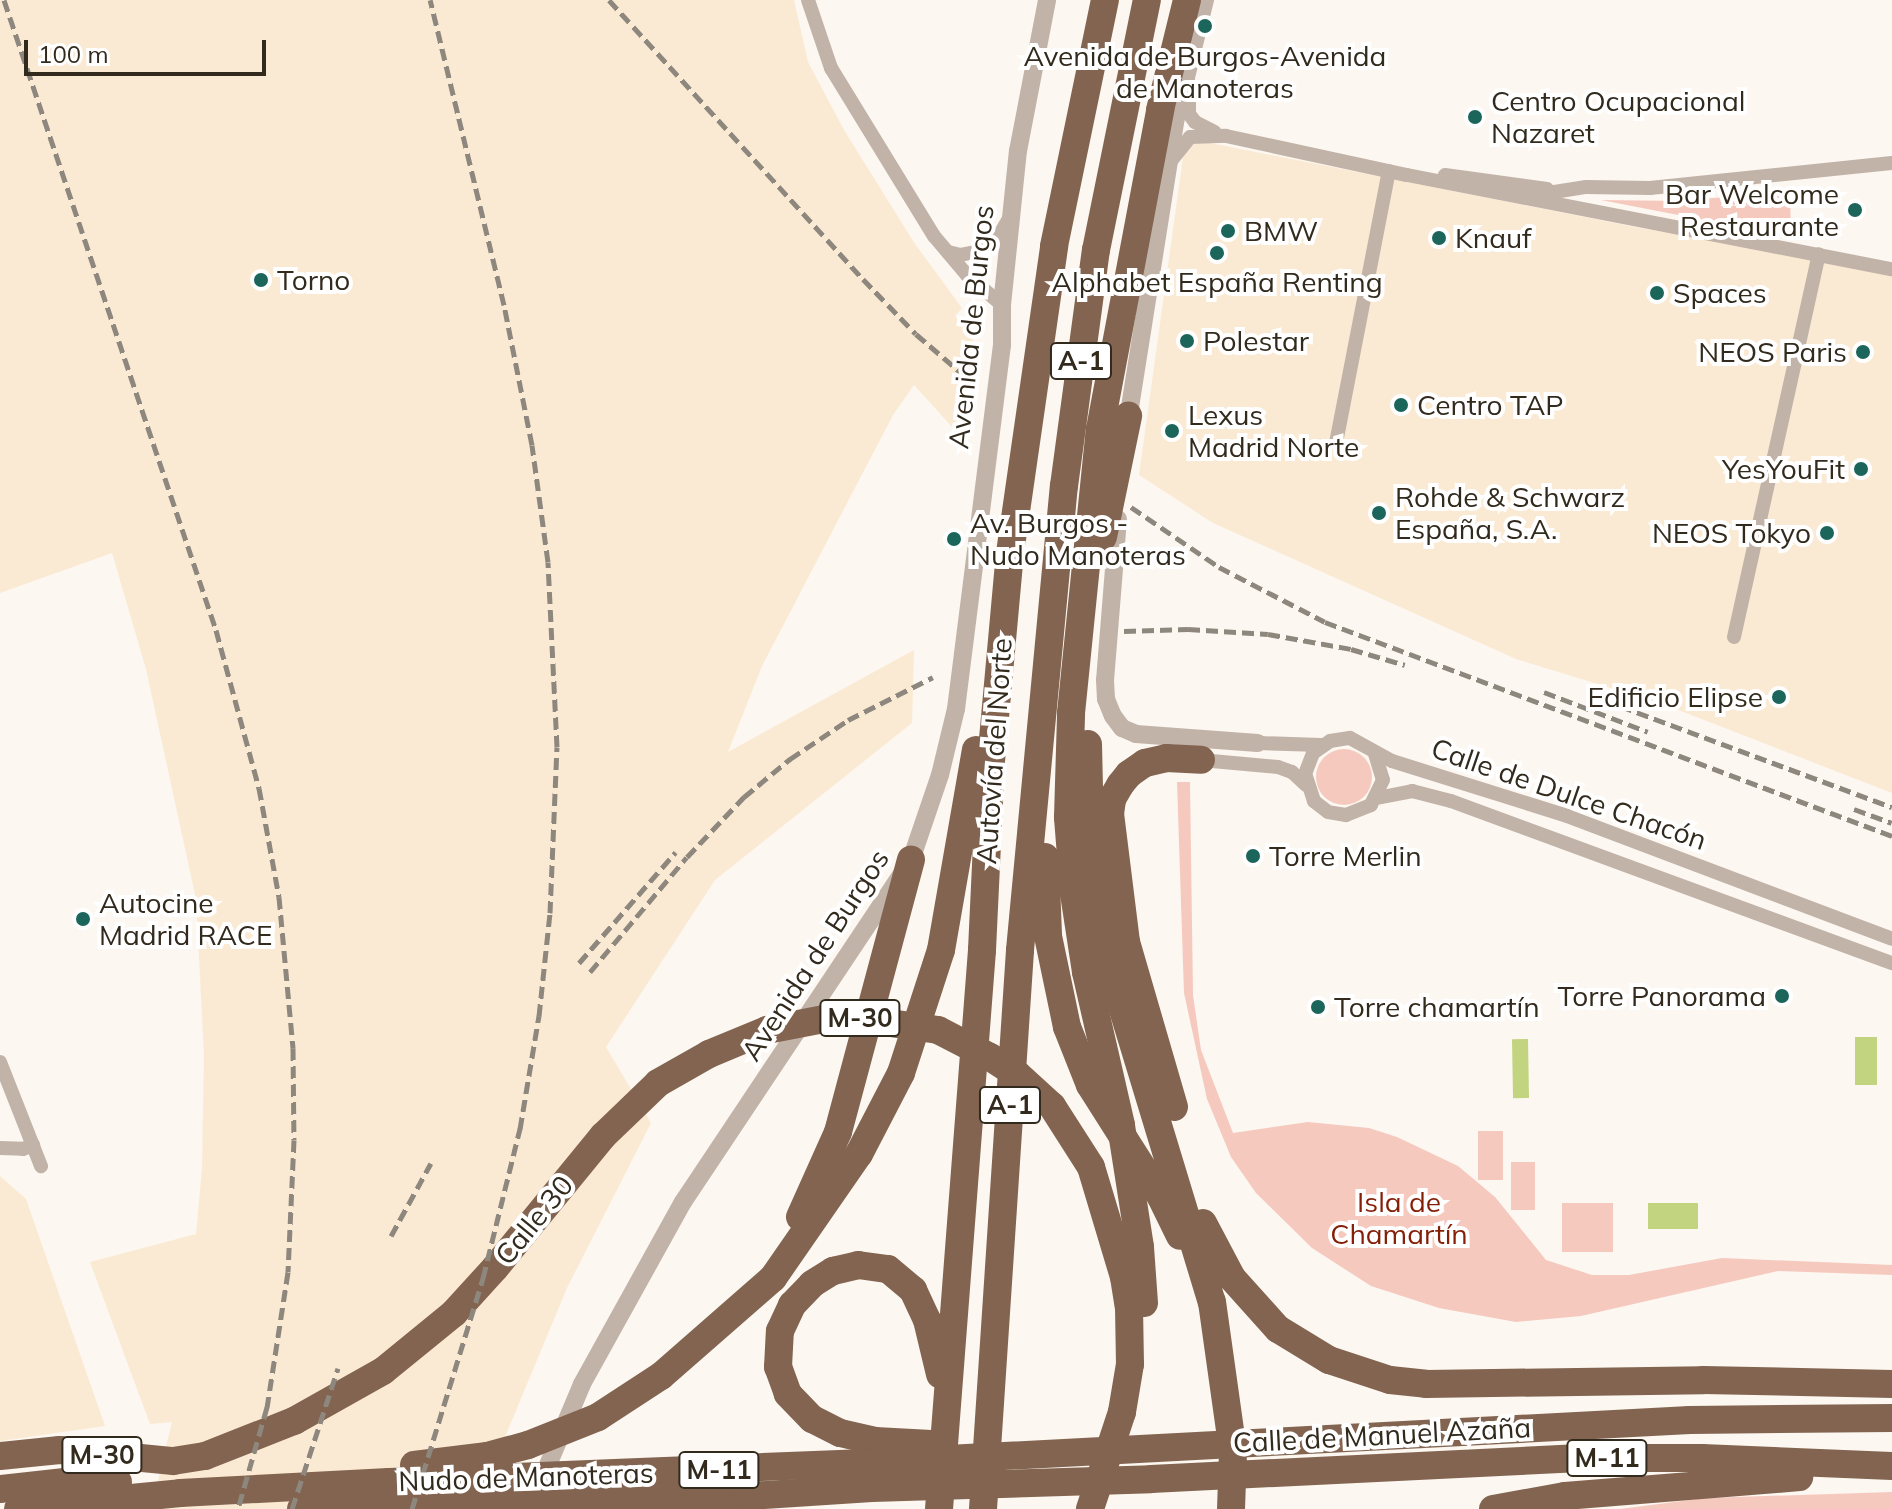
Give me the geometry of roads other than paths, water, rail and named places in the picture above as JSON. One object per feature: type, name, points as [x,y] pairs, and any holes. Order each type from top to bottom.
[{"type":"highway","name":"Autovía del Norte","points":[[939,1509],[982,950],[998,673],[1010,553],[1054,246],[1105,0]]},
{"type":"highway","name":"Autovía del Norte","points":[[983,1509],[1020,950],[1064,486],[1096,250],[1147,0]]},
{"type":"highway","points":[[1130,1364],[1142,1344],[1145,1308],[1133,1199],[1086,972],[1071,866],[1068,817],[1071,713],[1100,429],[1160,110],[1187,0]]},
{"type":"highway","points":[[1126,303],[1088,693],[1090,832],[1113,977],[1212,1302],[1233,1452],[1231,1509]]},
{"type":"highway","points":[[1100,554],[1128,416]]},
{"type":"highway","points":[[0,1489],[72,1481],[185,1480],[421,1464],[487,1456],[544,1441],[598,1417],[661,1376],[773,1278],[796,1249],[859,1154],[901,1073],[941,950],[985,698],[998,673]]},
{"type":"highway","points":[[1043,701],[1045,891],[1048,936],[1059,999],[1090,1085],[1161,1197],[1181,1238],[1198,1283],[1228,1406]]},
{"type":"highway","points":[[1201,760],[1166,758],[1145,763],[1129,774],[1112,799],[1112,833],[1126,942],[1144,1012],[1201,1194],[1252,1297],[1251,1303]]},
{"type":"highway","points":[[733,1313],[803,1212],[838,1132],[911,860]]},
{"type":"highway","name":"Calle 30","points":[[0,1456],[60,1450],[173,1461],[185,1480],[383,1371],[454,1313],[627,1109],[658,1083],[709,1054],[767,1030],[824,1019],[856,1018],[938,1030],[1018,1075],[1052,1106],[1079,1144],[1104,1201],[1129,1307],[1130,1364]]},
{"type":"highway","points":[[1153,1104],[1218,1254],[1251,1303],[1304,1348],[1340,1365],[1390,1380],[1426,1384],[1703,1380],[1892,1384]]},
{"type":"highway","points":[[843,1509],[873,1474],[840,1433],[812,1419],[788,1394],[778,1367],[780,1331],[792,1305],[812,1284],[833,1271],[858,1265],[888,1269],[913,1290],[927,1320],[946,1389]]},
{"type":"highway","name":"M-30","points":[[1090,1509],[1122,1412],[1130,1364]]},
{"type":"highway","points":[[1812,1383],[1892,1392]]},
{"type":"highway","name":"Calle de Manuel Azaña","points":[[873,1474],[968,1445],[1278,1432],[1319,1438],[1690,1420],[1892,1418]]},
{"type":"highway","name":"Calle de Manuel Azaña","points":[[873,1474],[1123,1488],[1151,1479],[1580,1458],[1702,1458],[1892,1469]]},
{"type":"highway","points":[[0,1473],[70,1465],[185,1480]]},
{"type":"highway","points":[[1493,1509],[1565,1496],[1892,1469]]},
{"type":"highway","name":"Nudo de Manoteras","points":[[185,1480],[553,1494],[749,1496],[873,1474]]},
{"type":"highway","points":[[18,1509],[185,1480]]},
{"type":"highway","name":"Nudo de Manoteras","points":[[470,1502],[553,1494]]},
{"type":"highway","points":[[301,1509],[470,1502]]},
{"type":"highway","name":"M-11","points":[[440,1509],[470,1502]]},
{"type":"street","points":[[808,0],[831,68],[934,236],[1002,305]]},
{"type":"street","name":"Avenida de Burgos","points":[[553,1494],[582,1384],[675,1215],[911,860],[940,775],[956,709],[1002,345],[1002,305],[1018,151],[1047,0]]},
{"type":"street","points":[[1201,760],[1278,767],[1292,772],[1306,785],[1314,801],[1337,815],[1363,810],[1377,798],[1383,780],[1375,754],[1350,738],[1302,748],[1136,734],[1122,728],[1106,699],[1111,591],[1128,416],[1168,166],[1190,54],[1205,0]]},
{"type":"street","points":[[1190,54],[1189,114],[1201,126],[1226,136],[1467,187],[1892,269]]},
{"type":"street","points":[[1168,166],[1190,137],[1226,136]]},
{"type":"street","points":[[1467,187],[1492,187],[1545,196],[1586,187],[1650,188],[1889,167]]},
{"type":"street","points":[[1389,171],[1491,179],[1561,191],[1610,215]]},
{"type":"street","points":[[1336,443],[1389,171]]},
{"type":"street","points":[[948,252],[960,255],[976,252],[1000,234],[1011,217]]},
{"type":"street","points":[[1734,637],[1819,254]]},
{"type":"street","points":[[1306,785],[1307,763],[1321,745]]},
{"type":"street","name":"Calle de Dulce Chacón","points":[[1375,754],[1567,816],[1892,939]]},
{"type":"street","name":"Calle de Dulce Chacón","points":[[1377,798],[1398,791],[1426,794],[1561,839],[1892,963]]},
{"type":"street","points":[[1561,839],[1567,816]]},
{"type":"street","points":[[1737,905],[1744,884]]},
{"type":"street","points":[[0,1062],[7,1099],[41,1166]]},
{"type":"street","points":[[0,1148],[23,1149],[33,1145]]},
{"type":"railway","points":[[4,0],[216,630],[259,788],[279,897],[293,1048],[294,1140],[288,1272],[267,1407],[238,1509]]},
{"type":"railway","points":[[412,1509],[483,1278],[520,1129],[539,1016],[550,913],[557,747],[548,562],[532,445],[504,305],[430,0]]},
{"type":"railway","points":[[609,0],[863,279],[916,334],[973,383]]},
{"type":"railway","points":[[1131,507],[1219,567],[1325,622],[1892,836]]},
{"type":"railway","points":[[1124,631],[1188,629],[1268,634],[1351,649],[1405,665]]},
{"type":"railway","points":[[590,972],[687,857],[744,797],[790,759],[848,720],[933,677]]},
{"type":"railway","points":[[1544,692],[1648,732]]},
{"type":"railway","points":[[1620,706],[1892,807]]},
{"type":"railway","points":[[1854,809],[1892,823]]},
{"type":"railway","points":[[579,963],[676,852]]},
{"type":"railway","points":[[391,1236],[431,1163]]},
{"type":"railway","points":[[292,1509],[338,1368]]},
{"type":"place","name":"Avenida de Burgos-Avenida de Manoteras","points":[[1205,26]]},
{"type":"place","name":"Centro Ocupacional Nazaret","points":[[1475,117]]},
{"type":"place","name":"Bar Welcome Restaurante","points":[[1855,210]]},
{"type":"place","name":"BMW","points":[[1228,231]]},
{"type":"place","name":"Knauf","points":[[1439,238]]},
{"type":"place","name":"Alphabet España Renting","points":[[1217,253]]},
{"type":"place","name":"Torno","points":[[261,280]]},
{"type":"place","name":"Spaces","points":[[1657,293]]},
{"type":"place","name":"Polestar","points":[[1187,341]]},
{"type":"place","name":"NEOS Paris","points":[[1863,352]]},
{"type":"place","name":"Centro TAP","points":[[1401,405]]},
{"type":"place","name":"Lexus Madrid Norte","points":[[1172,431]]},
{"type":"place","name":"YesYouFit","points":[[1861,469]]},
{"type":"place","name":"Rohde & Schwarz España, S.A.","points":[[1379,513]]},
{"type":"place","name":"NEOS Tokyo","points":[[1827,533]]},
{"type":"place","name":"Av. Burgos - Nudo Manoteras","points":[[954,539]]},
{"type":"place","name":"Edificio Elipse","points":[[1779,697]]},
{"type":"place","name":"Torre Merlin","points":[[1253,856]]},
{"type":"place","name":"Autocine Madrid RACE","points":[[83,919]]},
{"type":"place","name":"Torre Panorama","points":[[1782,996]]},
{"type":"place","name":"Torre chamartín","points":[[1318,1007]]},
{"type":"park label","name":"Isla de Chamartín","points":[[1399,1218]]}]
